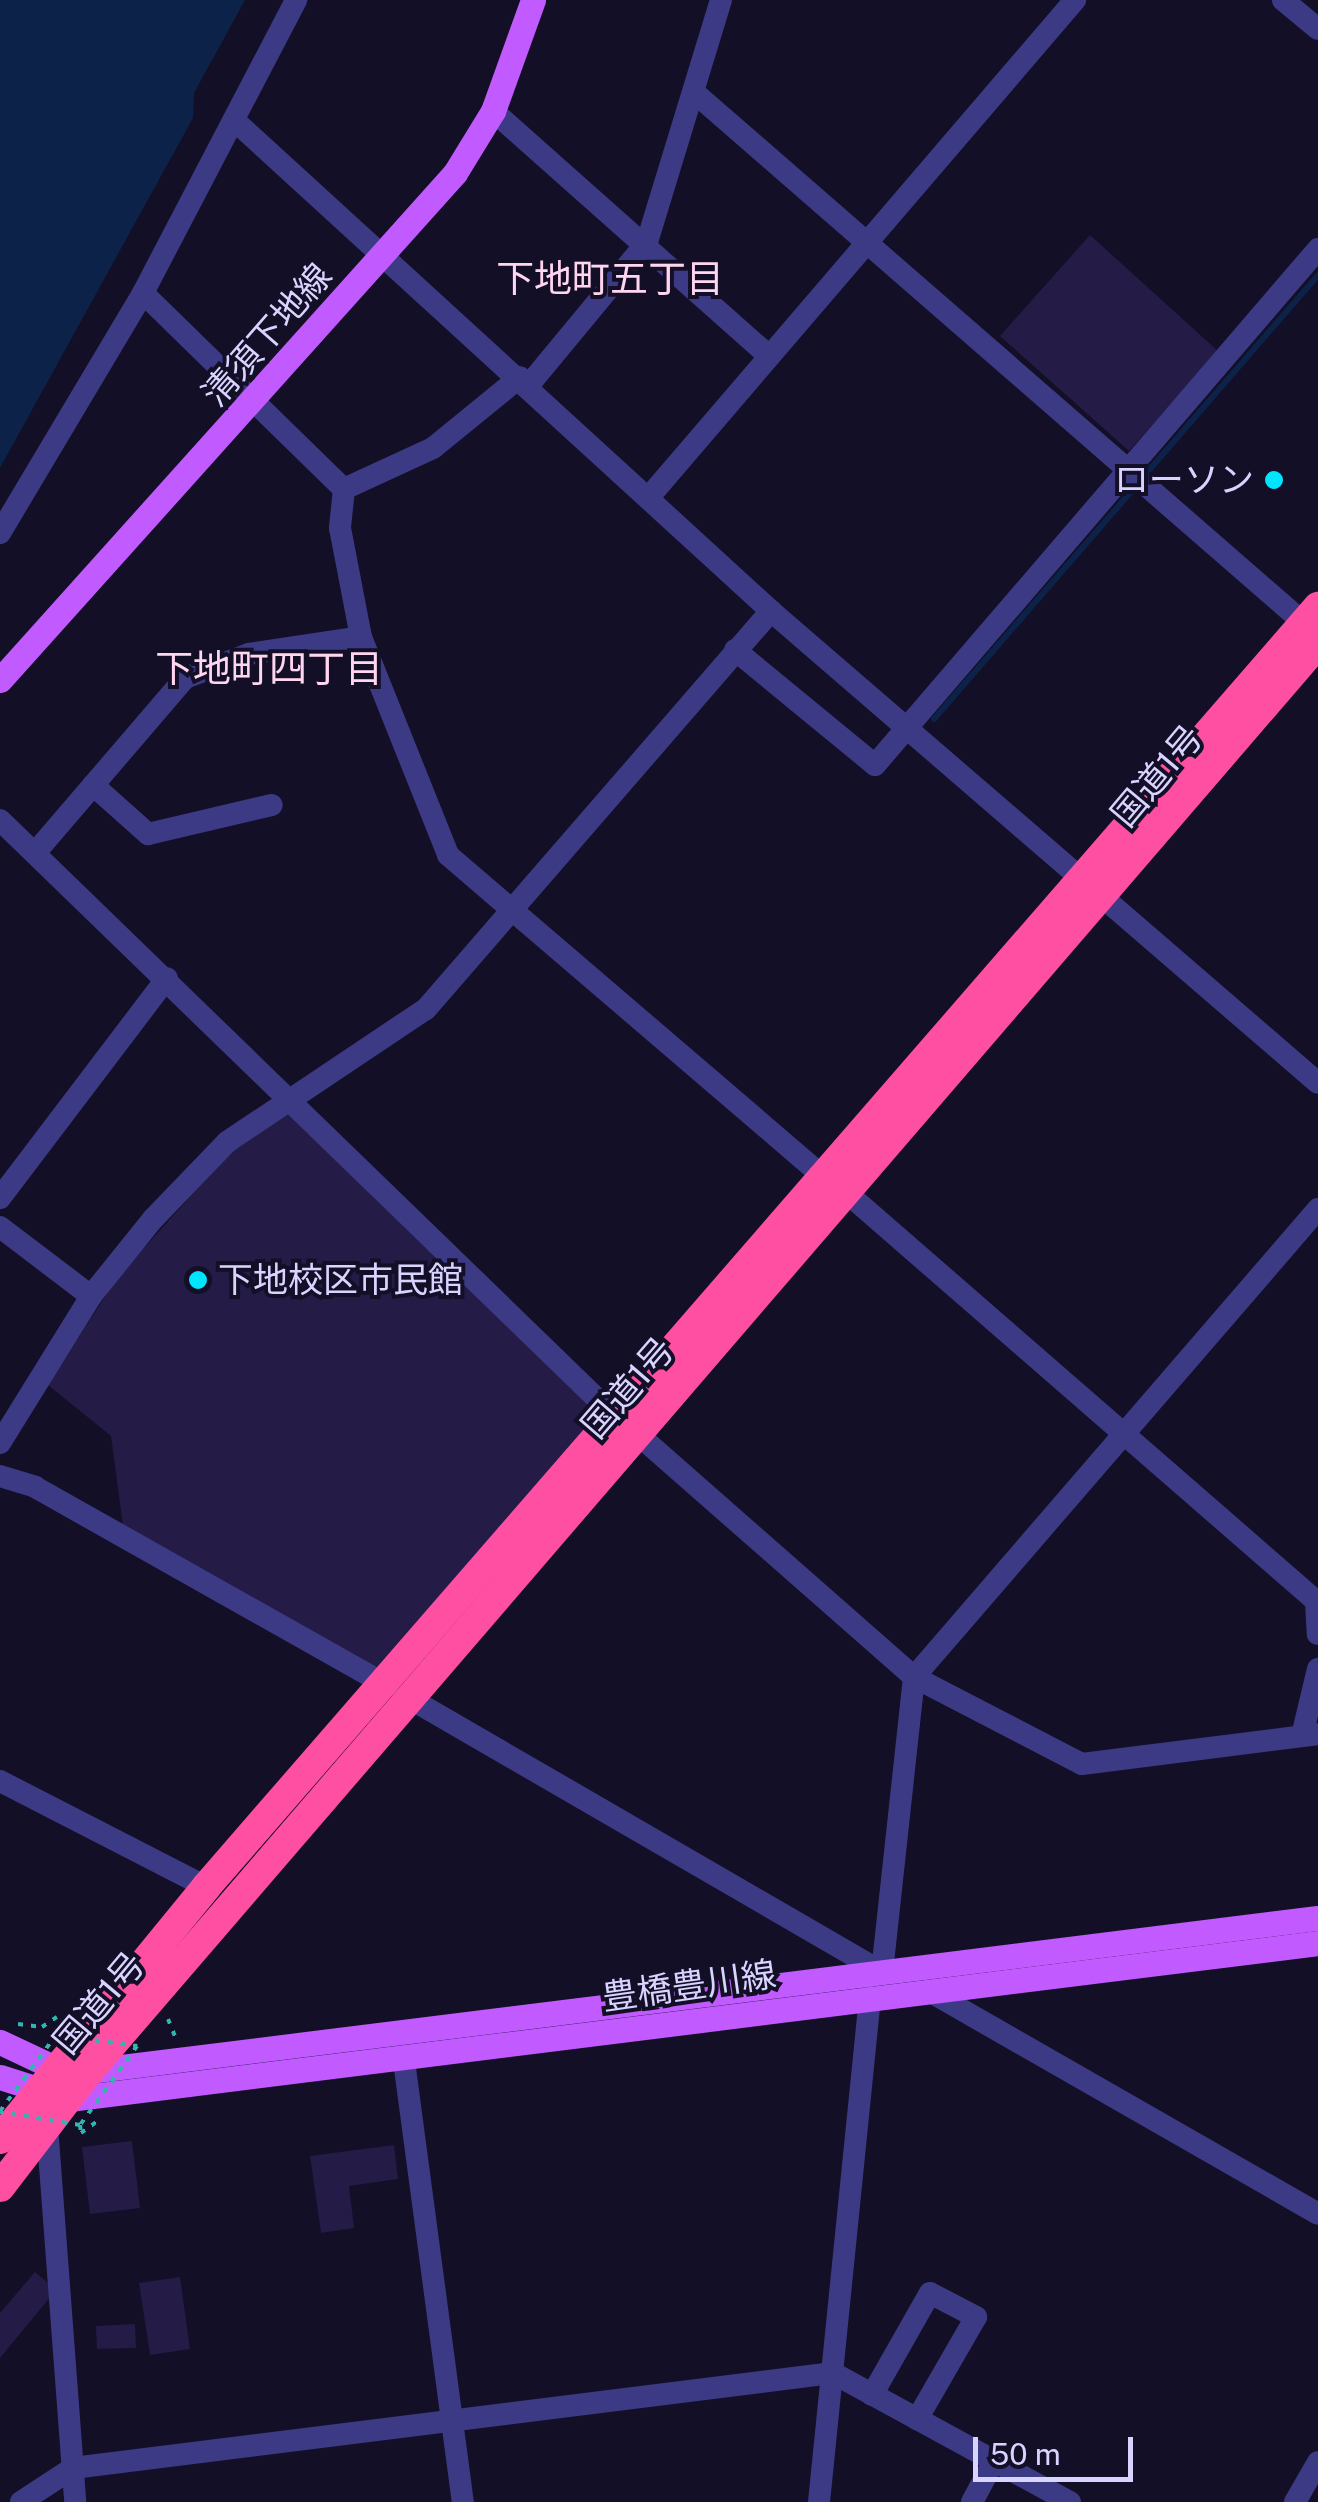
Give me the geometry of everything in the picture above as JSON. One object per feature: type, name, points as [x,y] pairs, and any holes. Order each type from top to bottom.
[{"type":"highway","name":"国道1号","points":[[0,2187],[398,1692],[1092,890],[1314,624]]},
{"type":"highway","name":"国道1号","points":[[0,2140],[206,1887],[398,1692]]},
{"type":"main road","name":"清須下地線","points":[[0,680],[258,400],[383,256],[493,111],[533,0]]},
{"type":"main road","name":"豊橋豊川線","points":[[89,2072],[1318,1918]]},
{"type":"main road","name":"豊橋豊川線","points":[[69,2099],[1318,1943]]},
{"type":"main road","points":[[0,2042],[57,2069],[89,2072]]},
{"type":"main road","points":[[0,2077],[36,2094],[69,2099]]},
{"type":"street","points":[[0,533],[143,293],[296,0]]},
{"type":"street","points":[[344,489],[433,448],[524,382],[647,242],[696,94],[721,0]]},
{"type":"street","points":[[649,497],[1074,0]]},
{"type":"street","points":[[1282,0],[1318,29]]},
{"type":"street","points":[[696,94],[863,246],[1314,624]]},
{"type":"street","points":[[493,111],[647,242],[769,356]]},
{"type":"street","points":[[236,121],[771,610],[910,724],[1092,890],[1318,1082]]},
{"type":"street","points":[[735,650],[875,766],[1136,476],[1318,249]]},
{"type":"street","points":[[143,293],[258,400],[344,489],[340,528],[361,637],[448,856],[836,1185],[1316,1601],[1318,1634]]},
{"type":"street","points":[[0,1442],[91,1296],[227,1142],[426,1010],[771,610]]},
{"type":"street","points":[[36,853],[186,678],[249,654],[361,637]]},
{"type":"street","points":[[93,785],[148,834],[272,805]]},
{"type":"street","points":[[0,820],[292,1097],[628,1426],[914,1677],[1082,1764],[1310,1735],[1318,1669]]},
{"type":"street","points":[[0,1198],[167,978]]},
{"type":"street","points":[[0,1476],[34,1486],[882,1972],[914,1677],[1318,1209]]},
{"type":"street","points":[[0,1228],[91,1296]]},
{"type":"street","points":[[0,1781],[206,1887]]},
{"type":"street","points":[[929,1991],[1318,2214]]},
{"type":"street","points":[[819,2502],[870,1997]]},
{"type":"street","points":[[404,2060],[463,2502]]},
{"type":"street","points":[[47,2126],[75,2502]]},
{"type":"street","points":[[872,2395],[930,2294],[976,2317],[917,2419]]},
{"type":"street","points":[[21,2502],[73,2468],[832,2373],[1070,2502]]},
{"type":"street","points":[[972,2502],[994,2461]]},
{"type":"street","points":[[1295,2502],[1318,2462]]},
{"type":"path","points":[[57,2016],[16,2029],[138,2046],[176,2037],[163,2020]]},
{"type":"path","points":[[56,2035],[0,2111],[80,2125],[138,2046]]},
{"type":"water","points":[[0,0],[245,0],[194,93],[193,118],[0,468]]},
{"type":"building","points":[[1090,235],[1218,351],[1129,451],[1000,336]]},
{"type":"building","points":[[291,1109],[608,1419],[386,1675],[123,1526],[111,1436],[48,1385],[117,1278],[234,1148]]},
{"type":"building","points":[[132,2141],[140,2208],[90,2214],[82,2147]]},
{"type":"building","points":[[394,2145],[398,2179],[349,2186],[354,2228],[321,2233],[310,2156]]},
{"type":"building","points":[[35,2272],[56,2290],[0,2358],[0,2313]]},
{"type":"building","points":[[180,2277],[190,2349],[150,2355],[139,2283]]},
{"type":"building","points":[[135,2324],[136,2348],[97,2349],[96,2326]]},
{"type":"waterway","points":[[1144,476],[1318,275]]},
{"type":"waterway","points":[[934,719],[1136,486]]},
{"type":"place","name":"ローソン","points":[[1274,480]]},
{"type":"place","name":"下地校区市民館","points":[[198,1280]]},
{"type":"district","name":"下地町五丁目","points":[[610,279]]},
{"type":"district","name":"下地町四丁目","points":[[269,669]]}]
